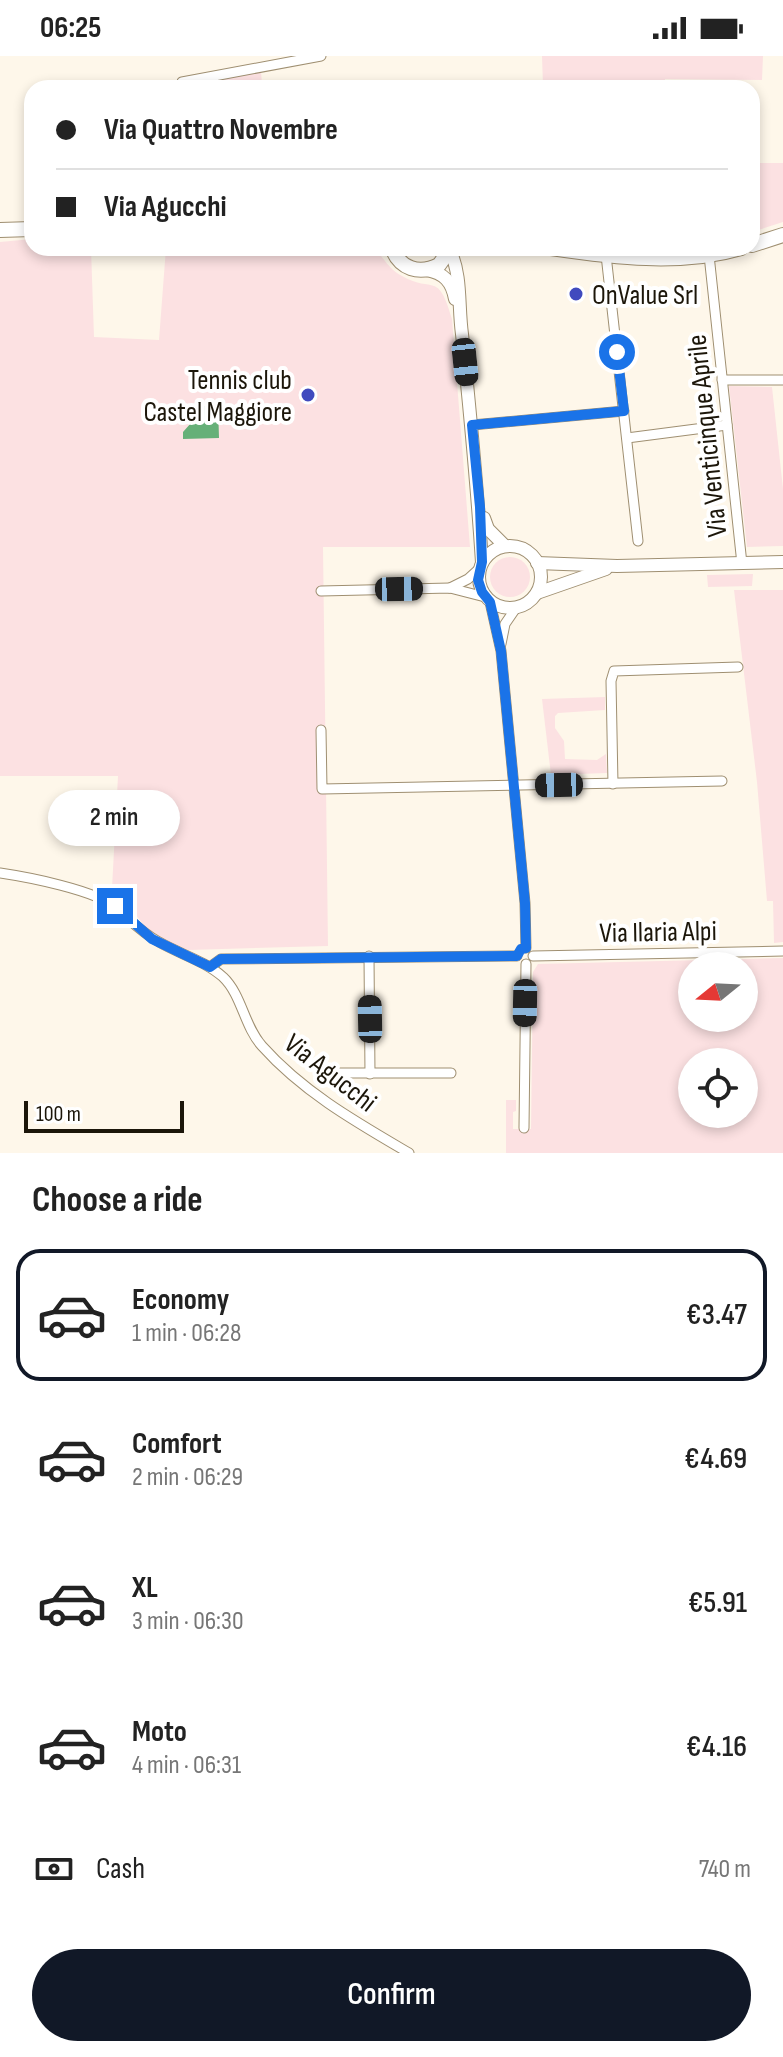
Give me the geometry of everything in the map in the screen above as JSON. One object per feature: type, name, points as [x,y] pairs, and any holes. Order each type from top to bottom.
[{"type":"main road","points":[[2,232],[24,230]]},
{"type":"main road","points":[[760,242],[783,235]]},
{"type":"main road","points":[[398,256],[411,269],[427,270],[439,265],[445,256]]},
{"type":"main road","points":[[628,256],[696,256]]},
{"type":"street","points":[[193,80],[321,56]]},
{"type":"street","points":[[453,256],[459,270],[461,330],[480,507],[481,565],[478,580],[488,599],[501,651],[530,952],[530,962],[526,964],[524,1128]]},
{"type":"street","points":[[606,256],[638,541]]},
{"type":"street","name":"Via Venticinque Aprile","points":[[709,256],[742,564]]},
{"type":"street","points":[[427,270],[442,275],[452,287],[461,330]]},
{"type":"street","points":[[722,380],[783,380]]},
{"type":"street","points":[[472,425],[624,411]]},
{"type":"street","points":[[627,438],[727,425]]},
{"type":"street","points":[[480,507],[488,529],[505,546]]},
{"type":"street","points":[[450,588],[462,583],[491,551],[505,546],[521,548],[537,563],[541,578],[537,593]]},
{"type":"street","points":[[537,563],[617,566],[783,562]]},
{"type":"street","points":[[321,591],[450,588],[488,599],[499,607],[516,608],[526,604],[537,593],[617,566]]},
{"type":"street","points":[[501,651],[505,624],[516,608]]},
{"type":"street","points":[[613,784],[611,681],[614,671],[738,667]]},
{"type":"street","points":[[321,730],[322,789],[722,781]]},
{"type":"street","name":"Via Agucchi","points":[[0,873],[30,877],[115,906],[152,939],[210,967],[225,979],[236,995],[252,1032],[284,1068],[335,1110],[409,1153]]},
{"type":"street","points":[[517,956],[521,949],[530,952]]},
{"type":"street","name":"Via Ilaria Alpi","points":[[530,952],[783,951]]},
{"type":"street","points":[[369,956],[370,1074]]},
{"type":"street","points":[[210,967],[221,959],[517,956]]},
{"type":"street","points":[[517,956],[519,961],[526,964]]},
{"type":"street","points":[[334,1073],[451,1073]]},
{"type":"shaded area","points":[[542,56],[763,56],[762,80],[543,80]]},
{"type":"shaded area","points":[[261,71],[262,80],[218,80]]},
{"type":"shaded area","points":[[760,163],[783,163],[783,222],[760,229]]},
{"type":"shaded area","points":[[24,240],[24,256],[91,256],[94,337],[159,340],[165,256],[381,256],[398,273],[413,281],[434,286],[443,294],[452,319],[470,547],[323,547],[328,946],[188,950],[166,941],[146,927],[112,888],[118,776],[0,776],[0,242]]},
{"type":"shaded area","points":[[729,386],[772,387],[783,489],[783,546],[747,547]]},
{"type":"shaded area","points":[[218,405],[219,438],[183,439],[183,432],[191,423],[202,421],[203,406]]},
{"type":"shaded area","points":[[510,557],[524,563],[530,577],[524,591],[510,597],[496,591],[490,577],[496,563]]},
{"type":"shaded area","points":[[753,574],[752,586],[708,587],[707,575]]},
{"type":"shaded area","points":[[734,590],[783,590],[783,942],[774,943],[773,901],[767,901],[757,782]]},
{"type":"shaded area","points":[[605,697],[605,710],[558,713],[555,728],[564,741],[565,759],[597,760],[606,754],[607,773],[551,775],[542,699]]},
{"type":"shaded area","points":[[783,958],[783,1153],[506,1153],[506,1100],[516,1100],[513,1129],[531,1129],[533,972],[538,964],[678,961],[678,1032],[758,1032],[758,959]]},
{"type":"place","name":"OnValue Srl","points":[[576,294]]},
{"type":"place","name":"Tennis club Castel Maggiore","points":[[308,395]]},
{"type":"route","points":[[115,906],[152,939],[210,967],[221,959],[517,956],[521,949],[526,948],[525,903],[501,651],[490,602],[478,580],[482,562],[480,507],[472,425],[624,411],[617,352]]}]
